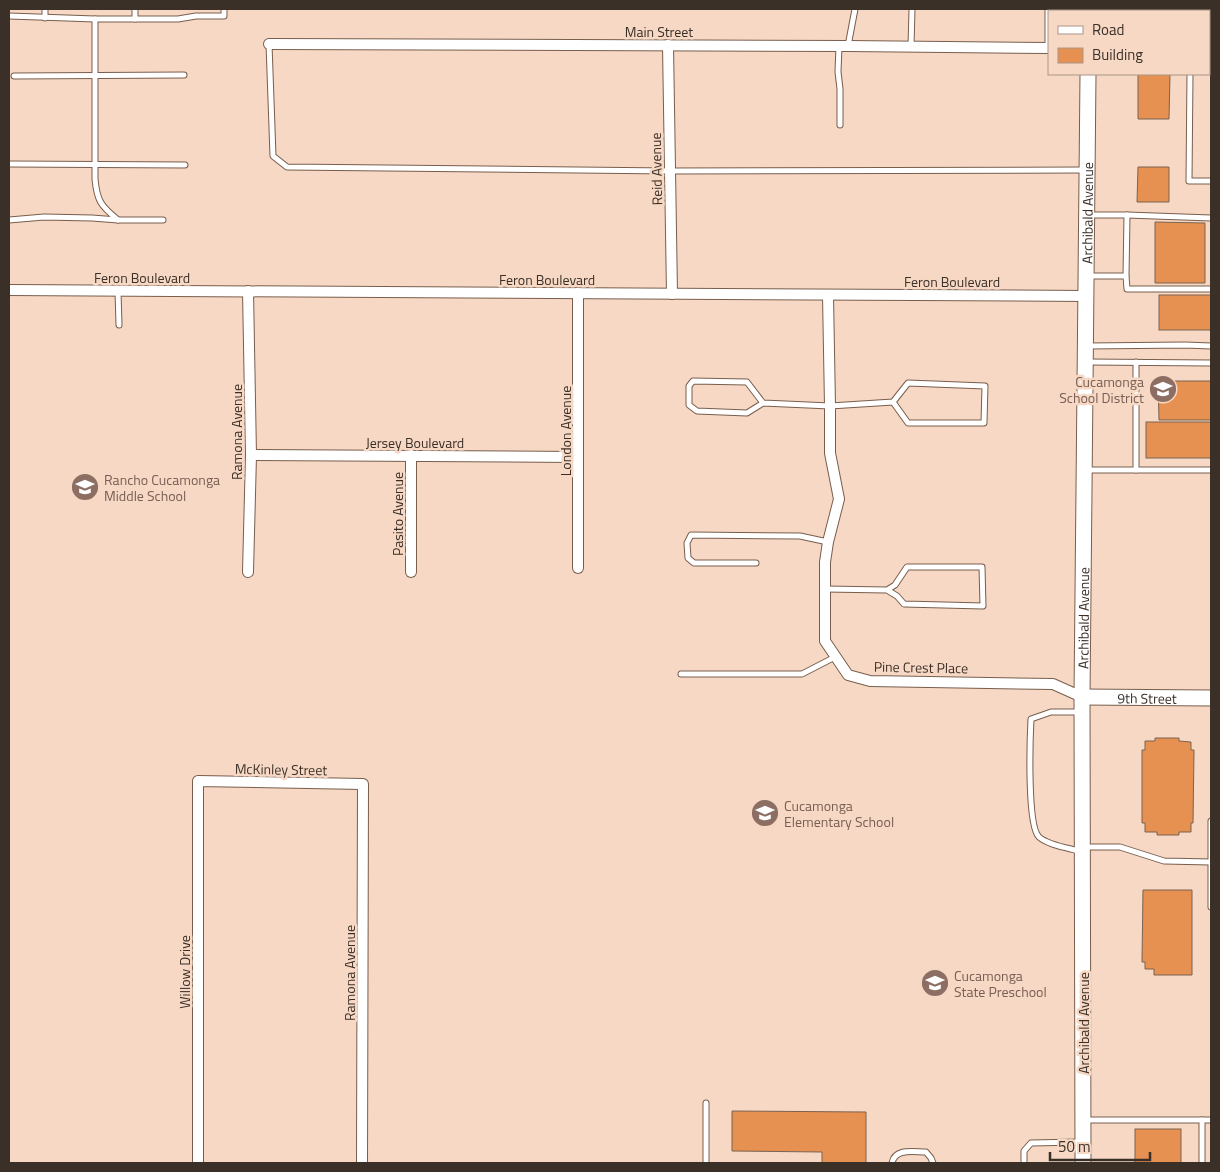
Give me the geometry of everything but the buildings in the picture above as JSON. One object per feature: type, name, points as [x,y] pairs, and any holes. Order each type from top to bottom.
[{"type":"main road","name":"Archibald Avenue","points":[[1083,1163],[1082,704],[1088,75]]},
{"type":"main road","name":"9th Street","points":[[1082,704],[1211,698]]},
{"type":"street","name":"Main Street","points":[[269,44],[1048,48]]},
{"type":"street","name":"Reid Avenue","points":[[668,45],[672,294]]},
{"type":"street","name":"Feron Boulevard","points":[[9,290],[1086,296]]},
{"type":"street","name":"Ramona Avenue","points":[[248,291],[251,455],[248,572]]},
{"type":"street","name":"London Avenue","points":[[578,293],[578,568]]},
{"type":"street","name":"Pine Crest Place","points":[[828,295],[830,453],[839,500],[825,562],[825,641],[848,676],[870,681],[1053,684],[1082,704]]},
{"type":"street","name":"Jersey Boulevard","points":[[251,455],[578,457]]},
{"type":"street","name":"Pasito Avenue","points":[[411,455],[411,572]]},
{"type":"street","name":"McKinley Street","points":[[198,781],[363,784]]},
{"type":"street","name":"Willow Drive","points":[[198,781],[198,1163]]},
{"type":"street","name":"Ramona Avenue","points":[[362,1163],[363,784]]},
{"type":"lane","points":[[46,9],[46,18]]},
{"type":"lane","points":[[135,9],[135,19]]},
{"type":"lane","points":[[9,16],[178,19],[196,16],[224,16],[224,9]]},
{"type":"lane","points":[[840,125],[838,72],[843,46],[855,9]]},
{"type":"lane","points":[[911,47],[912,9]]},
{"type":"lane","points":[[1048,9],[1048,48]]},
{"type":"lane","points":[[95,19],[96,191],[100,202],[106,210],[118,220]]},
{"type":"lane","points":[[269,44],[273,156],[286,167],[670,172],[1087,170]]},
{"type":"lane","points":[[14,76],[184,75]]},
{"type":"lane","points":[[1190,75],[1189,181],[1211,181]]},
{"type":"lane","points":[[10,164],[185,165]]},
{"type":"lane","points":[[1086,215],[1211,218]]},
{"type":"lane","points":[[1127,215],[1127,289],[1211,289]]},
{"type":"lane","points":[[9,220],[44,217],[163,220]]},
{"type":"lane","points":[[1086,276],[1126,276]]},
{"type":"lane","points":[[118,291],[119,325]]},
{"type":"lane","points":[[1085,346],[1211,346]]},
{"type":"lane","points":[[1085,362],[1211,363]]},
{"type":"lane","points":[[1136,362],[1136,470]]},
{"type":"lane","points":[[763,403],[747,382],[693,381],[689,386],[689,405],[697,411],[747,413],[763,403],[830,406],[893,402],[908,384],[985,386],[984,423],[908,423],[893,402]]},
{"type":"lane","points":[[1084,470],[1211,470]]},
{"type":"lane","points":[[756,564],[694,563],[688,558],[687,543],[691,535],[800,536],[828,542]]},
{"type":"lane","points":[[825,589],[887,590],[897,596],[904,604],[983,606],[982,567],[907,566],[895,585],[887,590]]},
{"type":"lane","points":[[681,674],[802,674],[835,656]]},
{"type":"lane","points":[[1082,704],[1031,719],[1032,810],[1035,831],[1039,837],[1049,842],[1082,849],[1120,847],[1164,861],[1211,862]]},
{"type":"lane","points":[[1211,821],[1211,907]]},
{"type":"lane","points":[[706,1103],[706,1163]]},
{"type":"lane","points":[[1083,1120],[1211,1120]]},
{"type":"lane","points":[[1202,1120],[1202,1163]]},
{"type":"lane","points":[[1024,1163],[1024,1151],[1031,1143],[1083,1142]]},
{"type":"lane","points":[[892,1163],[895,1155],[902,1152],[926,1152],[933,1163]]},
{"type":"place","name":"Cucamonga School District","points":[[1163,389]]},
{"type":"place","name":"Rancho Cucamonga Middle School","points":[[85,487]]},
{"type":"place","name":"Cucamonga Elementary School","points":[[765,813]]},
{"type":"place","name":"Cucamonga State Preschool","points":[[935,983]]}]
